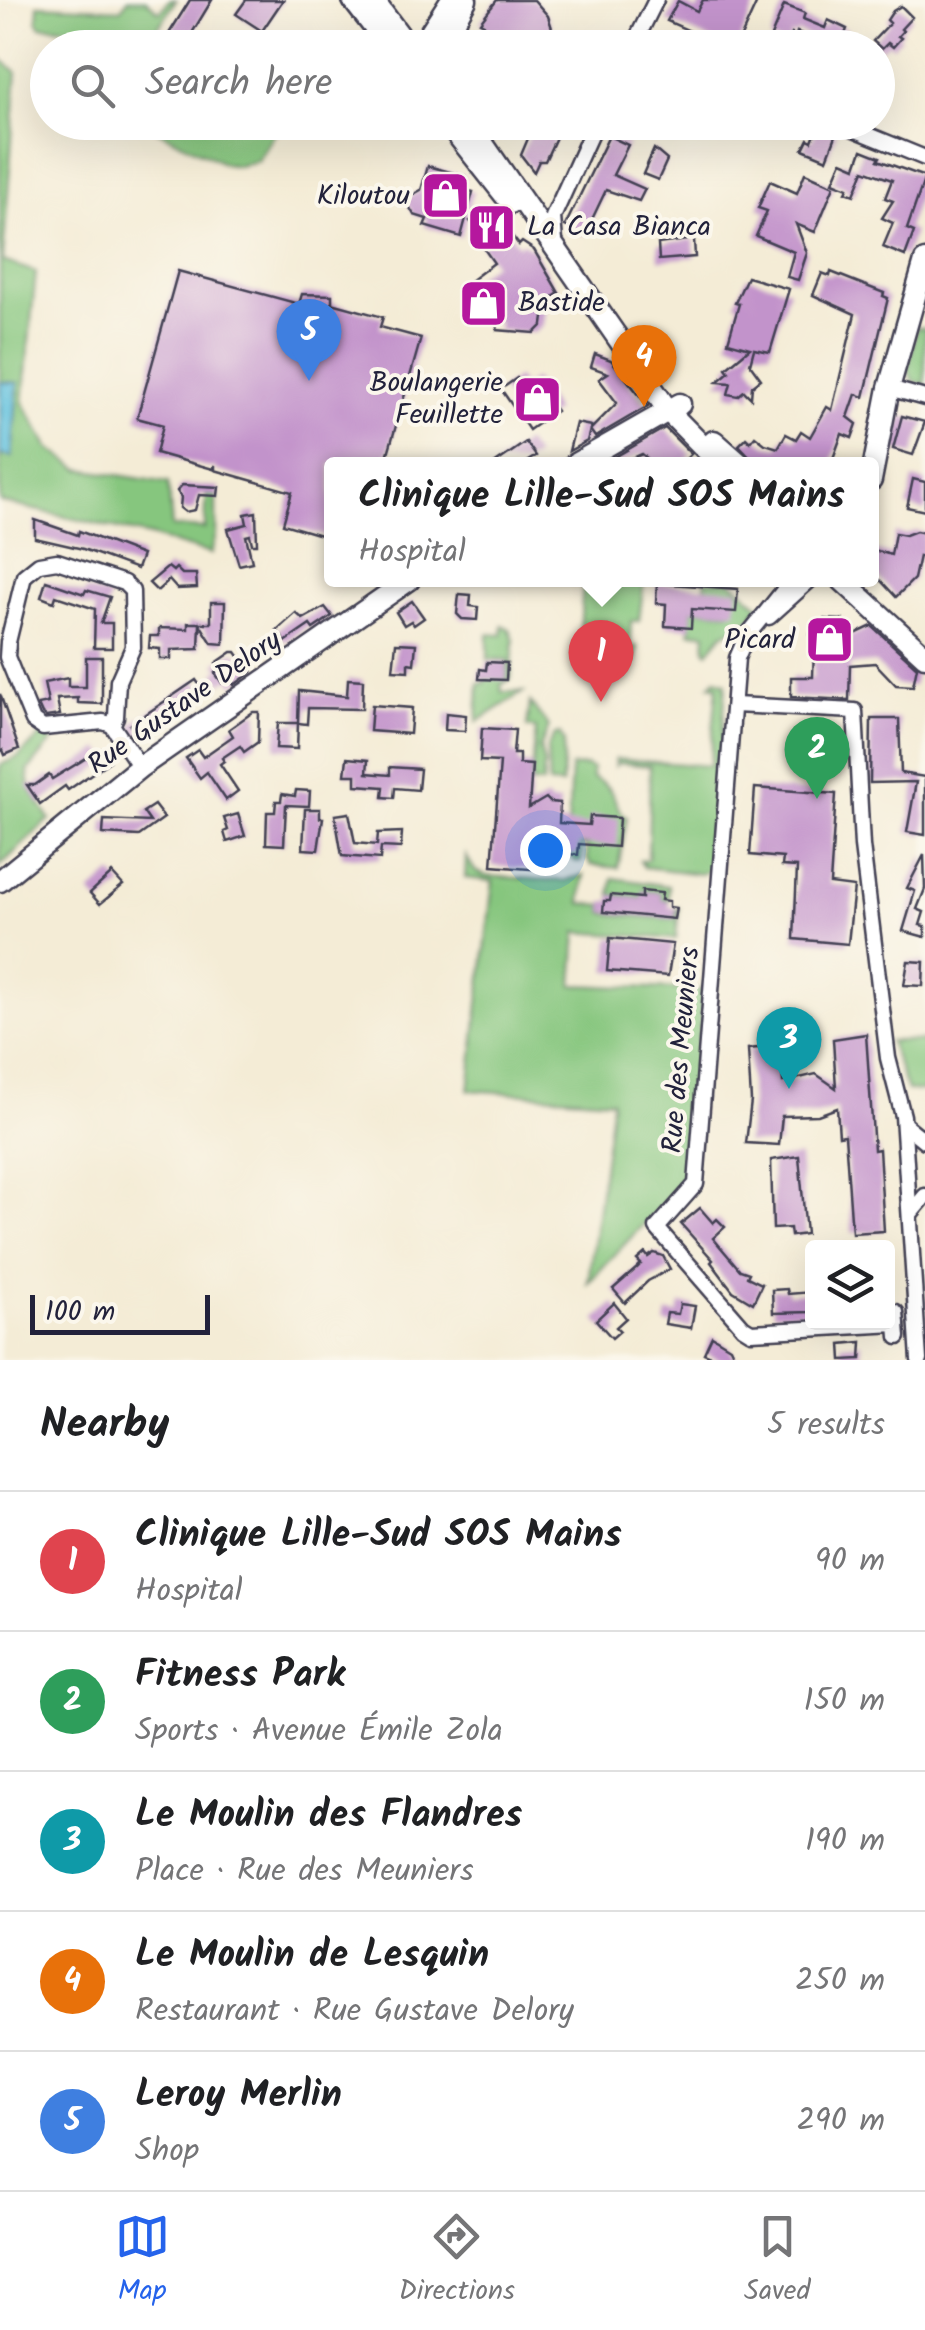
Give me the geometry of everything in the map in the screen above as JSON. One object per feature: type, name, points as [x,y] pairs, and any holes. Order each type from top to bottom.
[{"type":"main road","points":[[354,0],[376,30]]},
{"type":"main road","points":[[373,0],[396,30]]},
{"type":"main road","points":[[432,30],[452,0]]},
{"type":"main road","points":[[450,30],[466,0]]},
{"type":"main road","points":[[461,140],[562,259]]},
{"type":"main road","points":[[481,140],[589,296],[714,457]]},
{"type":"main road","points":[[876,457],[889,388],[925,261]]},
{"type":"main road","points":[[588,457],[675,408]]},
{"type":"main road","points":[[675,408],[732,457]]},
{"type":"main road","name":"Rue Gustave Delory","points":[[0,881],[140,766],[399,587]]},
{"type":"main road","points":[[860,587],[925,640]]},
{"type":"main road","points":[[860,587],[925,656]]},
{"type":"street","points":[[641,30],[656,0]]},
{"type":"street","points":[[562,259],[552,228],[563,191],[587,140]]},
{"type":"street","points":[[881,140],[925,158]]},
{"type":"street","points":[[524,202],[546,204],[563,191]]},
{"type":"street","points":[[889,388],[925,398]]},
{"type":"street","points":[[112,725],[118,681],[134,647],[133,593],[124,583],[62,562],[39,564],[24,576],[7,649],[11,673],[33,721],[43,728],[103,722],[112,725],[140,766]]},
{"type":"street","name":"Rue des Meuniers","points":[[786,587],[746,637],[737,658],[696,1184],[657,1228],[751,1332],[897,1324]]},
{"type":"street","points":[[746,637],[802,587]]},
{"type":"street","points":[[734,705],[855,711],[862,846],[888,1058],[904,1117],[921,1327],[920,1360]]},
{"type":"street","points":[[904,1117],[925,1141]]},
{"type":"street","points":[[910,1214],[925,1196]]},
{"type":"green space","points":[[128,0],[146,0],[160,12],[169,0],[176,0],[157,30],[75,30],[40,26],[37,20],[38,5],[120,9]]},
{"type":"green space","points":[[0,58],[17,72],[3,261],[36,272],[23,402],[49,448],[80,469],[168,483],[172,527],[205,529],[207,489],[216,491],[216,535],[211,554],[0,502],[0,455],[11,456],[18,383],[0,382]]},
{"type":"green space","points":[[176,140],[271,140],[257,161],[238,166],[225,164]]},
{"type":"green space","points":[[917,327],[925,329],[925,384],[913,381],[908,370]]},
{"type":"green space","points":[[583,587],[643,587],[639,621],[631,621],[630,646],[638,647],[635,660],[579,656]]},
{"type":"green space","points":[[705,587],[738,587],[760,606],[750,618],[723,634],[708,652],[706,633],[690,632],[692,609],[731,612],[733,606]]},
{"type":"green space","points":[[503,625],[510,629],[514,640],[511,679],[501,685],[502,692],[523,692],[477,722],[479,683],[485,683],[486,678],[506,679],[508,660],[488,659],[488,634],[502,635]]},
{"type":"green space","points":[[716,679],[726,683],[713,868],[701,874],[644,867],[640,861],[648,860],[650,766],[615,766],[615,759],[710,766],[717,686],[710,685]]},
{"type":"green space","points":[[530,702],[549,727],[540,748],[543,784],[531,783],[536,729],[527,727]]},
{"type":"green space","points":[[560,734],[564,742],[562,785],[549,784],[547,748]]},
{"type":"green space","points":[[42,735],[52,735],[52,742],[28,771],[30,789],[50,819],[0,866],[0,765],[18,757]]},
{"type":"green space","points":[[571,767],[592,769],[592,778],[607,787],[627,817],[618,868],[591,865],[587,845],[582,846],[581,862],[567,851]]},
{"type":"green space","points":[[466,856],[475,871],[486,876],[563,881],[584,875],[581,903],[604,905],[603,912],[608,914],[674,919],[679,908],[676,939],[577,932],[573,985],[704,990],[683,1182],[588,1283],[612,1100],[469,1090],[493,881],[465,878]]},
{"type":"green space","points":[[613,878],[669,886],[668,901],[661,900],[661,893],[643,891],[642,898],[611,895]]},
{"type":"green space","points":[[889,1041],[925,1041],[925,1091],[907,1091]]},
{"type":"water","points":[[0,382],[18,383],[12,457],[0,455]]},
{"type":"building","points":[[190,0],[212,0],[194,30],[171,30]]},
{"type":"building","points":[[246,0],[283,0],[263,30],[236,14]]},
{"type":"building","points":[[497,0],[534,0],[548,16],[552,28],[485,30],[480,22]]},
{"type":"building","points":[[703,0],[758,0],[744,30],[687,30],[667,21],[678,1],[697,11]]},
{"type":"building","points":[[784,5],[805,13],[803,19],[825,28],[828,20],[847,29],[847,30],[774,30]]},
{"type":"building","points":[[901,6],[912,17],[901,29],[901,38],[895,45],[895,30],[883,30],[893,11]]},
{"type":"building","points":[[527,140],[555,140],[545,161],[539,161],[534,172],[521,155]]},
{"type":"building","points":[[607,140],[628,145],[613,175],[645,189],[639,201],[606,190],[584,236],[565,226]]},
{"type":"building","points":[[808,140],[834,140],[827,159],[803,149]]},
{"type":"building","points":[[654,149],[667,160],[658,180],[643,174]]},
{"type":"building","points":[[862,150],[925,177],[907,229],[914,232],[905,256],[883,247],[893,223],[882,218],[893,201],[885,198],[892,180],[864,170],[854,195],[833,182],[842,161],[856,167]]},
{"type":"building","points":[[428,166],[465,176],[462,189],[473,192],[461,237],[424,226],[427,219],[414,215],[405,199],[421,190]]},
{"type":"building","points":[[805,173],[834,186],[815,232],[796,224],[807,253],[798,280],[787,277],[794,252],[756,236],[767,211],[758,208],[770,181],[797,193]]},
{"type":"building","points":[[490,207],[519,245],[522,242],[534,250],[559,293],[546,302],[543,325],[535,333],[497,330],[499,321],[465,316],[470,281],[494,263],[482,246],[486,242],[470,221]]},
{"type":"building","points":[[694,239],[695,257],[659,260],[658,244]]},
{"type":"building","points":[[178,271],[299,304],[302,294],[332,295],[332,303],[383,317],[380,327],[421,338],[387,457],[324,457],[324,536],[283,524],[292,492],[215,470],[215,465],[213,469],[156,453],[163,425],[137,418]]},
{"type":"building","points":[[831,272],[888,298],[864,397],[856,394],[848,417],[857,424],[852,438],[842,434],[834,457],[750,457],[739,445],[746,438],[750,442],[755,436],[778,448],[786,434],[796,439],[801,431],[810,437],[827,407],[832,410],[855,314],[813,295],[822,273],[830,276]]},
{"type":"building","points":[[747,277],[789,289],[770,352],[754,349],[750,364],[761,379],[752,386],[751,398],[744,391],[738,396],[728,394],[731,383],[717,382],[729,372],[726,368],[750,348],[728,342],[739,304],[735,303]]},
{"type":"building","points":[[595,354],[611,360],[648,406],[595,437],[590,430],[617,403],[599,379],[608,373],[591,367]]},
{"type":"building","points":[[517,378],[524,386],[534,379],[556,411],[529,430],[501,389]]},
{"type":"building","points":[[902,416],[925,422],[913,455],[893,449]]},
{"type":"building","points":[[576,423],[591,426],[587,441],[569,451]]},
{"type":"building","points":[[665,428],[691,454],[688,457],[615,457]]},
{"type":"building","points":[[526,442],[536,456],[534,457],[504,457]]},
{"type":"building","points":[[913,479],[925,482],[925,511],[907,507]]},
{"type":"building","points":[[182,485],[219,487],[218,496],[199,495],[195,510],[185,512],[180,508],[177,491]]},
{"type":"building","points":[[256,512],[257,544],[252,544],[250,535],[246,536],[252,562],[239,565],[228,529],[247,524],[245,514]]},
{"type":"building","points":[[35,520],[78,535],[79,531],[142,555],[137,569],[83,549],[35,538]]},
{"type":"building","points":[[895,533],[925,533],[923,557],[919,556],[914,579],[896,597],[879,579],[879,551],[891,555]]},
{"type":"building","points":[[168,567],[182,574],[196,574],[197,588],[177,589],[169,580],[157,591],[149,583]]},
{"type":"building","points":[[46,581],[84,594],[86,590],[110,597],[101,623],[112,623],[112,648],[94,648],[95,609],[56,596],[54,602],[41,597]]},
{"type":"building","points":[[657,587],[738,589],[736,612],[692,609],[691,628],[665,626],[666,604],[656,603]]},
{"type":"building","points":[[459,594],[471,595],[470,606],[478,607],[477,620],[462,619],[457,614]]},
{"type":"building","points":[[412,601],[424,618],[414,625],[411,621],[404,625],[396,612]]},
{"type":"building","points":[[211,602],[225,602],[224,644],[212,643],[200,624],[199,649],[171,650],[171,659],[160,659],[160,649],[149,648],[150,636],[159,636],[159,628],[188,629],[188,623],[211,623]]},
{"type":"building","points":[[325,607],[332,616],[313,629],[310,625],[285,642],[277,630],[296,613],[303,619]]},
{"type":"building","points":[[824,619],[843,620],[843,630],[851,630],[851,636],[872,626],[917,667],[913,686],[896,685],[875,663],[850,665],[849,700],[791,697],[791,677],[813,677],[810,632]]},
{"type":"building","points":[[396,643],[416,644],[414,664],[408,663],[408,671],[393,670]]},
{"type":"building","points":[[232,652],[246,666],[252,661],[252,672],[234,685],[229,678],[222,683],[215,673],[220,669],[216,663]]},
{"type":"building","points":[[86,657],[102,657],[102,704],[78,703],[78,698],[57,699],[60,715],[46,717],[38,705],[48,703],[44,683],[68,678],[68,687],[86,687]]},
{"type":"building","points":[[487,662],[507,663],[506,680],[479,679],[480,669],[486,670]]},
{"type":"building","points":[[348,679],[363,680],[362,709],[308,708],[307,724],[298,723],[299,691],[347,696]]},
{"type":"building","points":[[196,680],[204,691],[139,738],[130,725]]},
{"type":"building","points":[[0,694],[19,749],[5,755],[0,751]]},
{"type":"building","points":[[372,705],[412,708],[410,734],[370,731]]},
{"type":"building","points":[[259,712],[258,742],[244,752],[240,746],[222,758],[220,764],[238,791],[226,800],[207,772],[200,778],[186,758],[198,750],[203,757],[233,736],[229,729]]},
{"type":"building","points":[[446,713],[466,715],[465,731],[445,730]]},
{"type":"building","points":[[871,719],[899,719],[901,773],[925,777],[925,835],[907,832],[916,782],[870,783]]},
{"type":"building","points":[[278,723],[298,723],[297,749],[276,748]]},
{"type":"building","points":[[482,728],[515,730],[513,754],[519,754],[519,764],[532,765],[529,808],[546,798],[560,803],[559,823],[589,825],[590,816],[619,818],[617,847],[579,844],[578,855],[557,853],[556,871],[492,866],[500,762],[480,761]]},
{"type":"building","points":[[101,749],[110,761],[40,804],[27,785],[35,785],[49,775],[52,779]]},
{"type":"building","points":[[347,758],[368,760],[367,773],[390,775],[390,767],[420,769],[418,790],[395,788],[394,798],[383,797],[384,787],[356,785],[356,775],[345,775]]},
{"type":"building","points":[[755,788],[836,794],[830,884],[854,887],[848,944],[794,939],[797,867],[782,866],[783,858],[750,855]]},
{"type":"building","points":[[296,790],[310,791],[309,806],[286,805],[284,845],[266,844],[267,812],[275,812],[276,801],[281,801],[282,794],[295,796]]},
{"type":"building","points":[[154,805],[164,818],[139,836],[103,834],[104,820],[150,822],[143,812]]},
{"type":"building","points":[[305,809],[320,809],[323,818],[318,850],[303,849]]},
{"type":"building","points":[[349,813],[355,843],[377,845],[378,833],[402,832],[401,848],[381,847],[380,859],[342,856],[335,815]]},
{"type":"building","points":[[238,814],[245,836],[227,842],[224,818]]},
{"type":"building","points":[[924,855],[925,889],[917,909],[924,912],[920,925],[925,926],[925,937],[903,931],[915,891],[907,888]]},
{"type":"building","points":[[112,873],[123,885],[100,904],[90,893]]},
{"type":"building","points":[[642,891],[662,893],[661,900],[676,908],[674,919],[603,912],[604,901],[610,901],[611,895],[642,898]]},
{"type":"building","points":[[610,938],[673,944],[668,976],[607,971]]},
{"type":"building","points":[[908,961],[924,962],[923,986],[904,985]]},
{"type":"building","points":[[866,1034],[884,1231],[852,1233],[845,1135],[839,1136],[837,1108],[818,1115],[782,1116],[779,1145],[746,1143],[751,1101],[748,1049],[780,1046],[783,1082],[816,1074],[836,1088],[833,1039]]},
{"type":"building","points":[[799,1156],[806,1234],[791,1236],[790,1228],[773,1229],[771,1160]]},
{"type":"building","points":[[700,1208],[713,1223],[717,1219],[725,1227],[713,1238],[740,1270],[749,1273],[747,1277],[762,1284],[753,1303],[733,1291],[713,1260],[681,1224]]},
{"type":"building","points":[[645,1253],[648,1257],[654,1253],[663,1256],[670,1269],[648,1281],[625,1303],[613,1289],[641,1264],[637,1260]]},
{"type":"building","points":[[772,1290],[805,1293],[805,1312],[773,1313]]},
{"type":"building","points":[[614,1303],[626,1318],[616,1327],[620,1331],[612,1338],[596,1320]]},
{"type":"building","points":[[680,1304],[695,1306],[691,1328],[665,1324],[667,1313],[678,1314]]},
{"type":"building","points":[[712,1336],[730,1347],[736,1360],[720,1360],[704,1353]]},
{"type":"building","points":[[862,1342],[861,1359],[842,1360],[841,1344]]},
{"type":"place","name":"Kiloutou","points":[[445,196]]},
{"type":"place","name":"La Casa Bianca","points":[[492,227]]},
{"type":"place","name":"Bastide","points":[[483,303]]},
{"type":"place","name":"Leroy Merlin","points":[[309,381]]},
{"type":"place","name":"Boulangerie Feuillette","points":[[538,399]]},
{"type":"place","name":"Le Moulin de Lesquin","points":[[644,407]]},
{"type":"place","name":"Picard","points":[[830,640]]},
{"type":"place","name":"Clinique Lille-Sud SOS Mains","points":[[601,702]]},
{"type":"place","name":"Fitness Park","points":[[817,799]]},
{"type":"place","name":"Le Moulin des Flandres","points":[[789,1089]]}]
